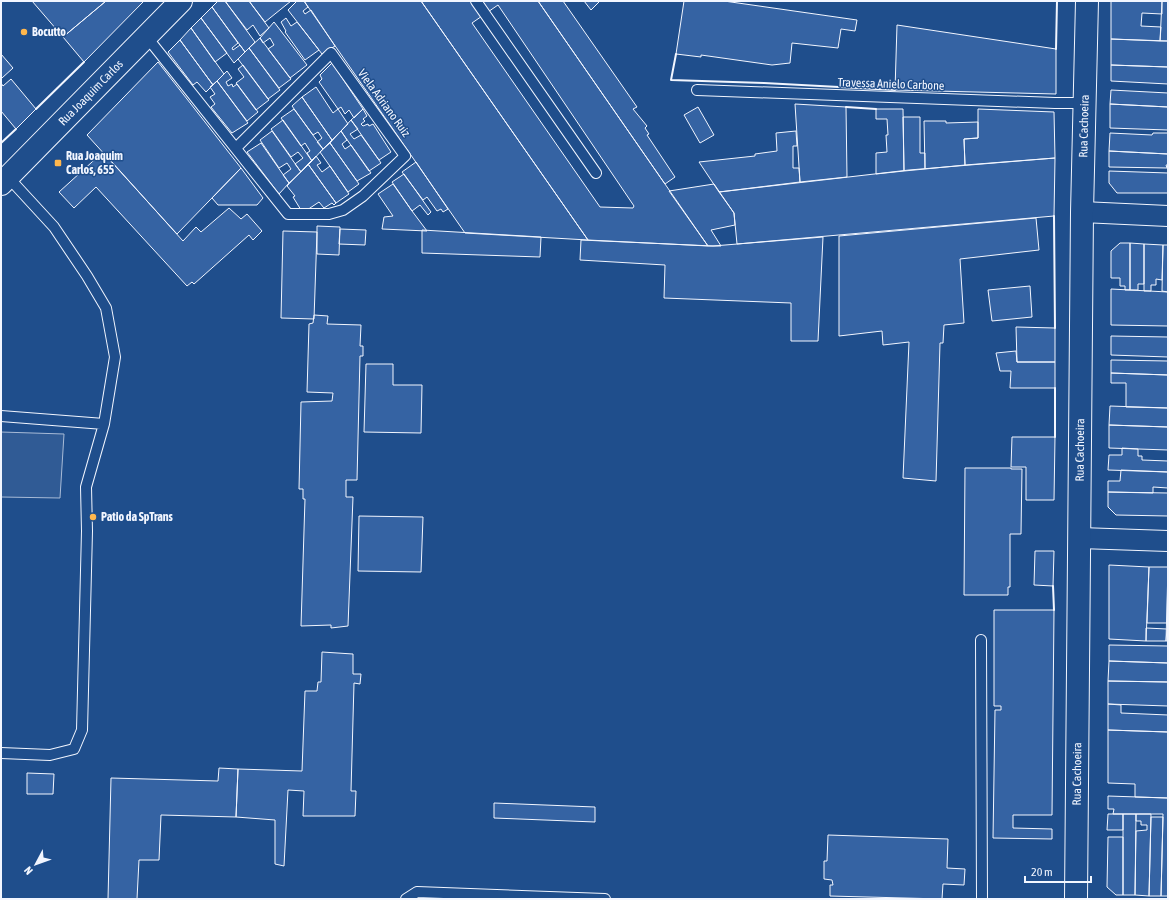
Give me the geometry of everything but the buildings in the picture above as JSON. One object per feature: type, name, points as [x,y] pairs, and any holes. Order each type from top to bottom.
[{"type":"street","name":"Rua Joaquim Carlos","points":[[4,180],[181,1]]},
{"type":"street","name":"Rua Cachoeira","points":[[1076,899],[1082,212],[1086,1]]},
{"type":"street","points":[[1082,212],[1168,216]]},
{"type":"street","points":[[1080,538],[1168,541]]},
{"type":"lane","points":[[476,1],[596,173]]},
{"type":"lane","name":"Viela Adriano Ruiz","points":[[146,36],[286,212],[290,214],[328,214],[343,210],[363,196],[405,156],[332,53],[236,148]]},
{"type":"lane","name":"Travessa Anielo Carbone","points":[[698,90],[1047,103],[1084,103]]},
{"type":"lane","points":[[1,753],[50,755],[74,748],[82,730],[87,531],[86,487],[104,424],[115,357],[106,308],[87,276],[54,227],[4,180]]},
{"type":"lane","points":[[1,416],[104,424]]},
{"type":"lane","points":[[981,640],[982,899]]},
{"type":"lane","points":[[406,899],[417,892],[605,899]]},
{"type":"shaded area","points":[[1,432],[64,434],[60,498],[1,497]]},
{"type":"wall","points":[[1056,49],[1057,1]]},
{"type":"wall","points":[[676,54],[671,80],[895,90]]},
{"type":"wall","points":[[36,109],[84,62]]},
{"type":"wall","points":[[846,107],[876,109]]},
{"type":"wall","points":[[1,143],[16,129]]},
{"type":"wall","points":[[1054,216],[1055,328]]},
{"type":"wall","points":[[1055,388],[1055,437]]},
{"type":"wall","points":[[1053,586],[1054,610]]},
{"type":"place","name":"Bocutto","points":[[24,32]]},
{"type":"place","name":"Rua Joaquim Carlos, 655","points":[[58,163]]},
{"type":"place","name":"Patio da SpTrans","points":[[93,517]]}]
